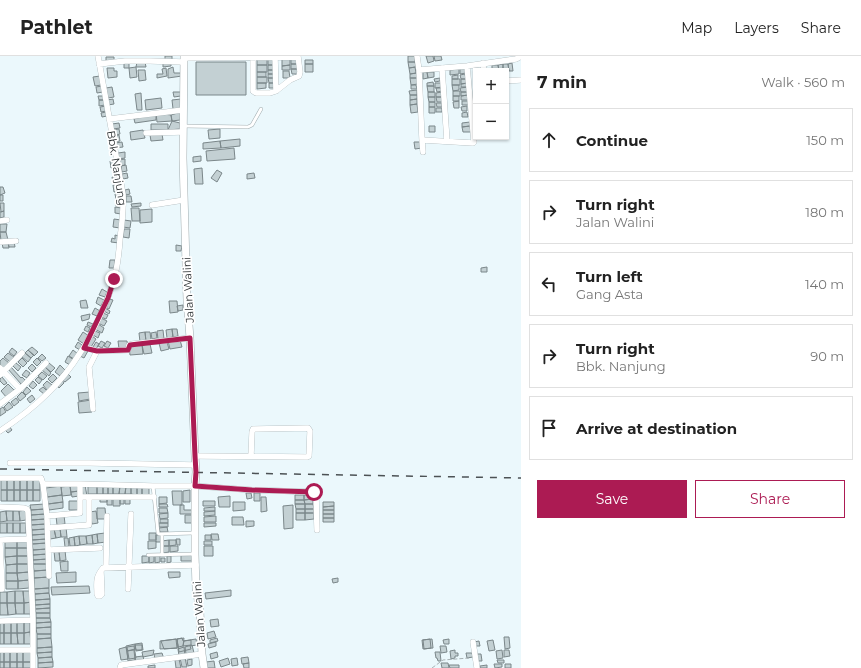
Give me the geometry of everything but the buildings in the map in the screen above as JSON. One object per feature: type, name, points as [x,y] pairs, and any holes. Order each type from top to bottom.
[{"type":"street","name":"Bbk. Nanjung","points":[[0,431],[37,404],[67,372],[84,348],[108,298],[114,279],[124,207],[123,194],[98,56]]},
{"type":"street","points":[[99,64],[125,61],[150,61],[184,59],[253,57],[275,57],[298,56],[300,74],[276,91],[270,93],[254,93],[253,57]]},
{"type":"street","points":[[417,56],[423,152]]},
{"type":"street","points":[[419,70],[467,66],[516,59],[520,56]]},
{"type":"street","points":[[275,57],[276,91]]},
{"type":"street","name":"Jalan Walini","points":[[184,59],[184,200],[187,300],[196,466],[196,588],[200,612],[204,668]]},
{"type":"street","points":[[483,63],[484,68]]},
{"type":"street","points":[[422,140],[473,143],[467,66]]},
{"type":"street","points":[[442,68],[447,141]]},
{"type":"street","points":[[509,81],[521,80]]},
{"type":"street","points":[[109,119],[183,110]]},
{"type":"street","points":[[146,133],[183,129]]},
{"type":"street","points":[[152,205],[184,200]]},
{"type":"street","points":[[0,221],[8,220]]},
{"type":"street","points":[[0,242],[16,241]]},
{"type":"street","points":[[84,348],[97,351],[128,350],[130,345],[190,338]]},
{"type":"street","points":[[93,409],[89,367],[97,351]]},
{"type":"street","points":[[20,389],[1,372],[22,353]]},
{"type":"street","points":[[0,404],[20,389],[46,363]]},
{"type":"street","points":[[195,456],[308,457],[310,431],[308,428],[254,429],[252,432],[251,456]]},
{"type":"street","points":[[10,463],[90,463],[196,466]]},
{"type":"street","points":[[0,478],[41,478],[48,528],[49,576]]},
{"type":"street","points":[[43,484],[195,486],[314,492],[316,494],[317,530]]},
{"type":"street","points":[[80,484],[80,513]]},
{"type":"street","points":[[80,497],[154,497]]},
{"type":"street","points":[[48,528],[89,526],[89,497]]},
{"type":"street","points":[[0,507],[24,508],[27,509],[28,512],[33,620],[33,668]]},
{"type":"street","points":[[47,516],[89,513]]},
{"type":"street","points":[[128,589],[131,514]]},
{"type":"street","points":[[107,516],[103,569],[196,565]]},
{"type":"street","points":[[0,589],[2,589],[2,587],[0,541],[29,539]]},
{"type":"street","points":[[48,550],[100,548]]},
{"type":"street","points":[[0,620],[33,620]]},
{"type":"street","points":[[473,642],[478,668]]},
{"type":"street","points":[[0,650],[33,650]]},
{"type":"street","points":[[120,668],[121,666],[202,654]]},
{"type":"lane","points":[[183,129],[248,127],[252,125],[261,109]]},
{"type":"lane","points":[[153,486],[158,533],[195,533]]},
{"type":"lane","points":[[162,534],[162,554]]},
{"type":"lane","points":[[148,555],[195,554]]},
{"type":"path","points":[[432,668],[443,660],[476,658]]},
{"type":"railway","points":[[0,469],[521,478]]},
{"type":"route","points":[[114,279],[108,298],[84,348],[97,351],[128,350],[130,345],[190,338],[196,472],[195,486],[286,492],[314,492]]}]
